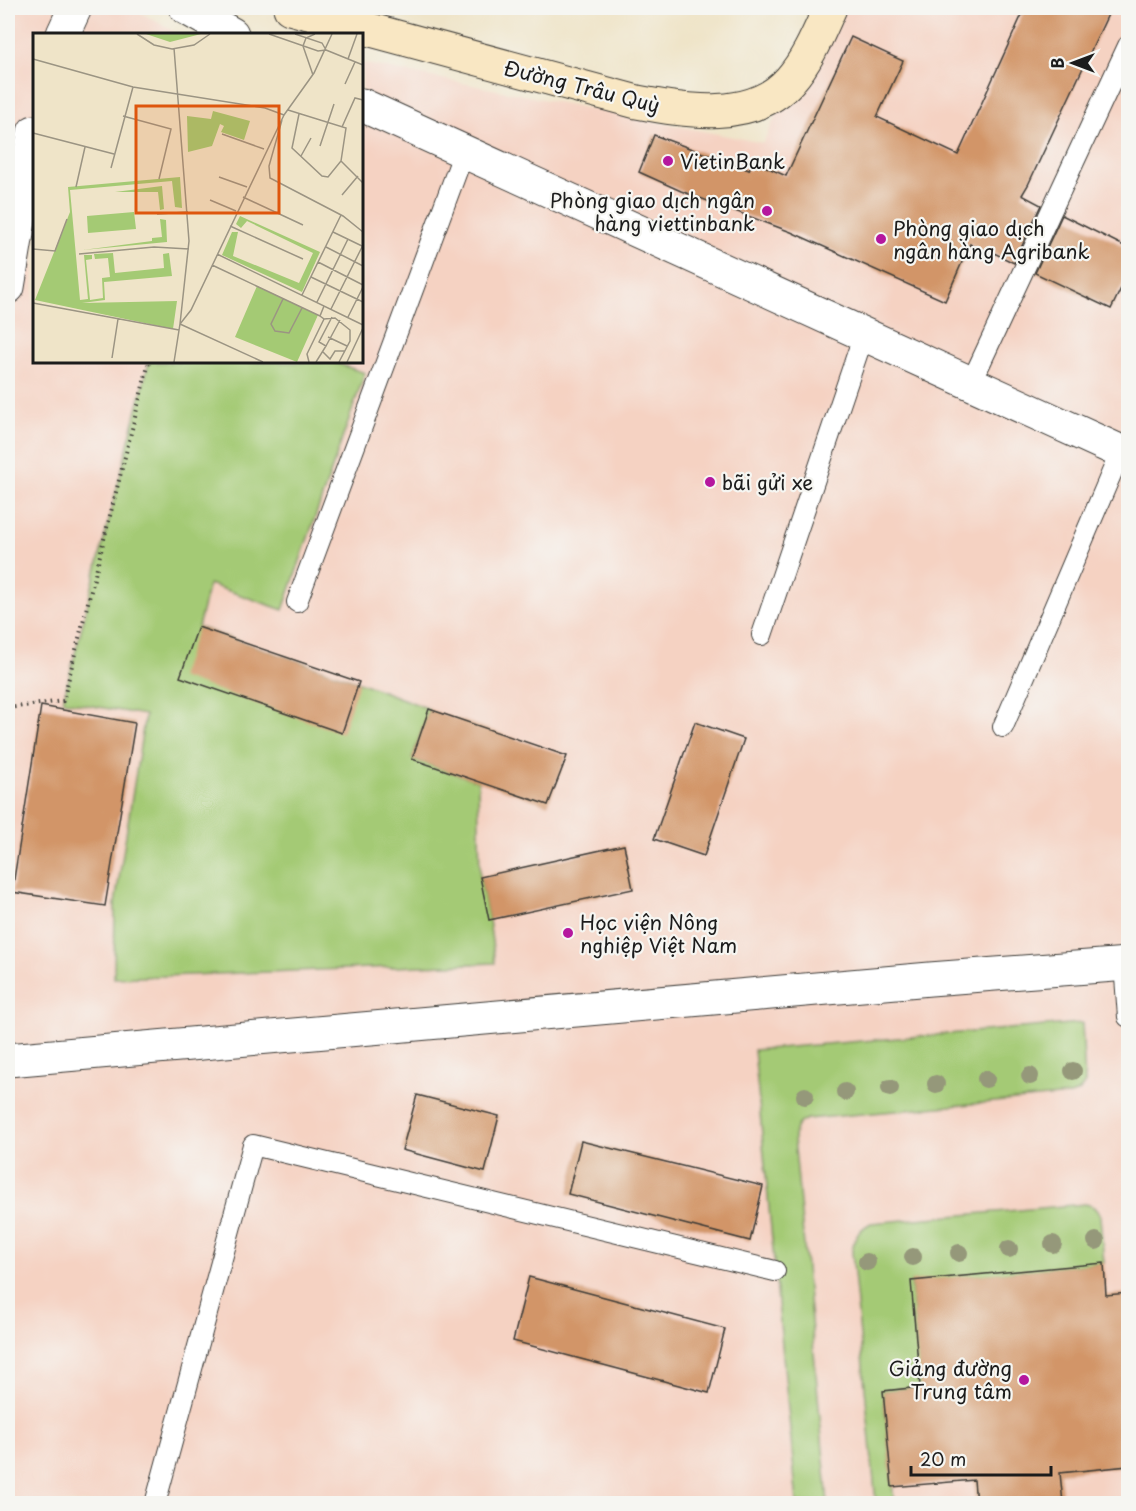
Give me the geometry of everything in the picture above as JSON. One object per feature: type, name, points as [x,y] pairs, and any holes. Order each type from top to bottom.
[{"type":"street","points":[[63,33],[75,8]]},
{"type":"street","points":[[186,8],[230,33]]},
{"type":"street","name":"Đường Trâu Quỳ","points":[[290,8],[636,102],[705,112],[746,106],[768,97],[789,82],[804,62],[830,8]]},
{"type":"street","points":[[363,105],[1125,453]]},
{"type":"street","points":[[8,287],[33,138]]},
{"type":"street","points":[[8,1060],[1126,964]]},
{"type":"lane","points":[[971,383],[1128,46]]},
{"type":"lane","points":[[297,602],[464,152]]},
{"type":"lane","points":[[762,635],[864,334]]},
{"type":"lane","points":[[1003,727],[1125,453]]},
{"type":"lane","points":[[1126,964],[1128,1017]]},
{"type":"lane","points":[[155,1503],[253,1145],[775,1271]]},
{"type":"path","points":[[8,708],[63,701],[150,363]]},
{"type":"shaded area","name":"Học viện Nông nghiệp Việt Nam","points":[[8,8],[133,8],[176,33],[33,33],[33,363],[363,363],[363,63],[763,143],[828,8],[1128,8],[1128,1503],[8,1503]]},
{"type":"green space","points":[[149,363],[336,363],[365,373],[283,610],[209,584],[198,627],[359,682],[429,709],[412,759],[478,781],[480,877],[495,963],[114,978],[115,904],[145,715],[63,701]]},
{"type":"green space","points":[[1082,1023],[1085,1083],[1079,1092],[1070,1095],[807,1119],[797,1126],[794,1138],[828,1503],[797,1503],[754,1050]]},
{"type":"green space","points":[[1085,1204],[1094,1207],[1100,1216],[1104,1263],[911,1282],[921,1387],[883,1391],[894,1503],[876,1503],[852,1252],[857,1234],[871,1223]]},
{"type":"building","points":[[1025,8],[1111,8],[1022,195],[1041,205],[1014,263],[986,249],[983,254],[970,244],[945,301],[791,232],[681,191],[639,172],[654,135],[749,170],[753,161],[786,176],[851,37],[903,61],[877,117],[958,155]]},
{"type":"building","points":[[1062,215],[1128,248],[1128,274],[1111,309],[1035,273]]},
{"type":"building","points":[[198,627],[359,682],[342,733],[180,677]]},
{"type":"building","points":[[41,706],[135,723],[105,906],[12,892]]},
{"type":"building","points":[[429,709],[567,756],[548,805],[412,759]]},
{"type":"building","points":[[695,722],[744,739],[704,856],[654,839]]},
{"type":"building","points":[[624,845],[633,889],[489,920],[480,877]]},
{"type":"building","points":[[417,1095],[499,1116],[485,1172],[402,1150]]},
{"type":"building","points":[[581,1141],[763,1186],[750,1241],[568,1194]]},
{"type":"building","name":"Giảng đường Trung tâm","points":[[1104,1263],[1106,1295],[1128,1293],[1128,1466],[1060,1473],[1063,1503],[976,1503],[974,1480],[892,1487],[883,1391],[920,1387],[911,1281]]},
{"type":"building","points":[[529,1277],[725,1329],[709,1393],[513,1341]]},
{"type":"place","name":"VietinBank","points":[[668,161]]},
{"type":"place","name":"Phòng giao dịch ngân hàng viettinbank","points":[[767,211]]},
{"type":"place","name":"Phòng giao dịch ngân hàng Agribank","points":[[881,239]]},
{"type":"place","name":"bãi gửi xe","points":[[710,482]]},
{"type":"place","name":"Học viện Nông nghiệp Việt Nam","points":[[568,933]]},
{"type":"place","name":"Giảng đường Trung tâm","points":[[1024,1380]]}]
